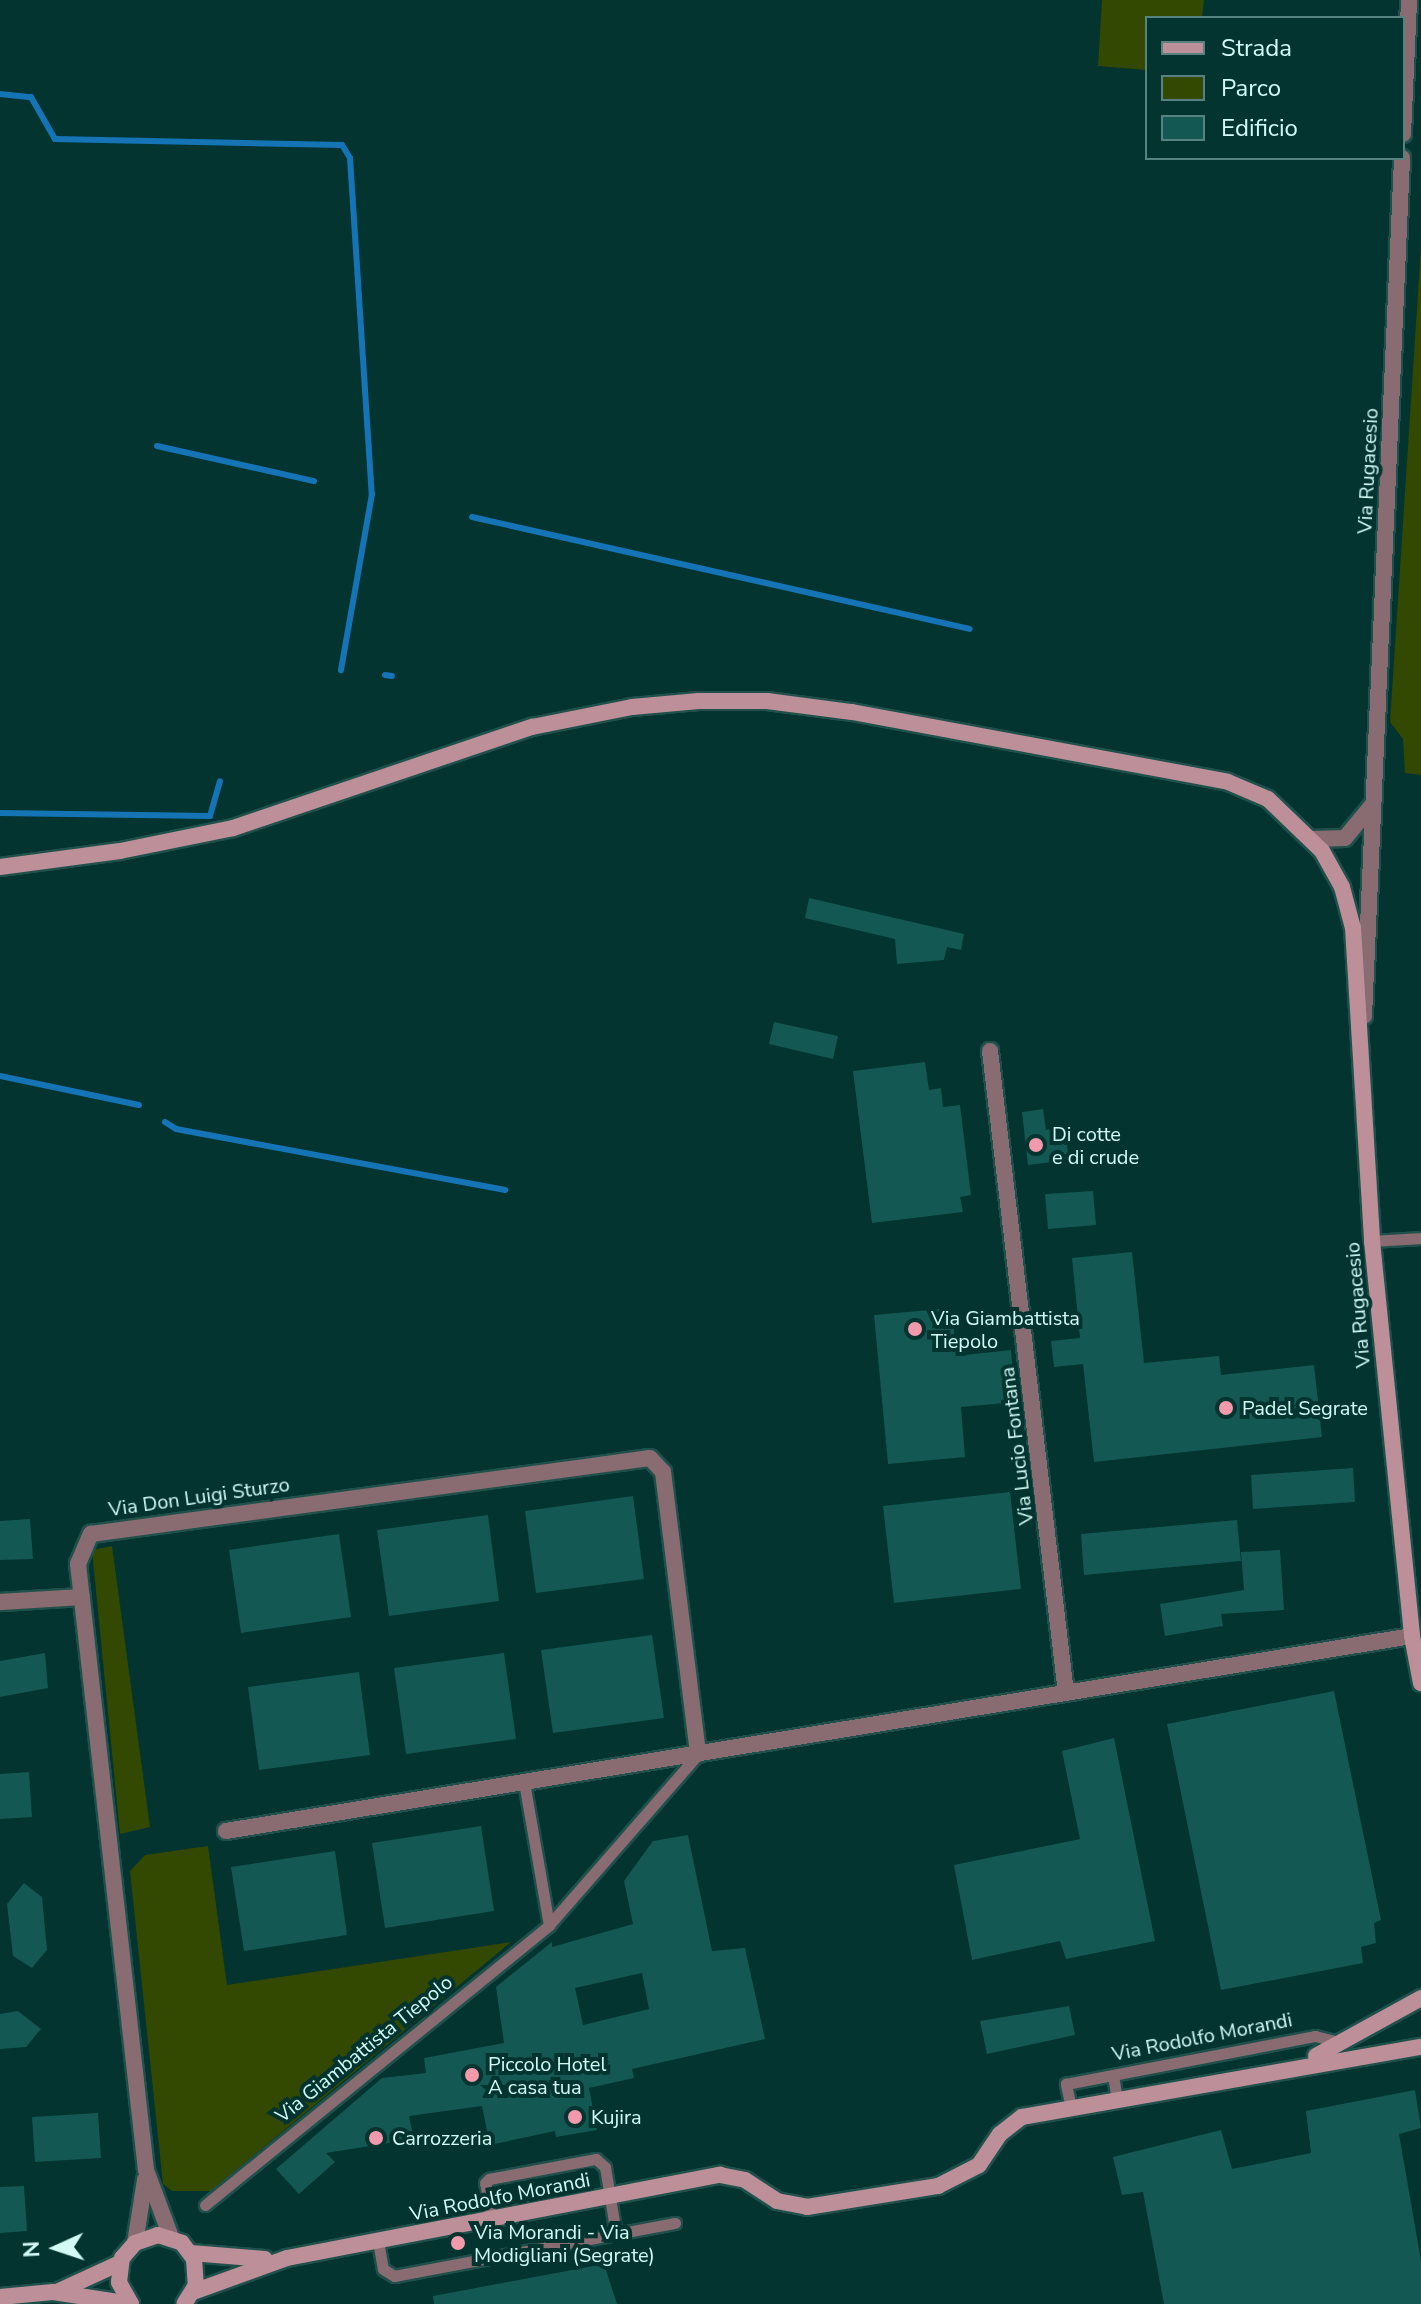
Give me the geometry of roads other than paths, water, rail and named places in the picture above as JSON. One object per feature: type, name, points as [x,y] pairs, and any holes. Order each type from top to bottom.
[{"type":"main road","name":"Via Rugacesio","points":[[0,867],[134,849],[261,821],[499,737],[576,717],[665,703],[767,701],[1228,782],[1277,805],[1324,841],[1351,916],[1372,1241],[1412,1636],[1420,1675]]},
{"type":"main road","points":[[1288,2066],[1344,2043],[1421,1998]]},
{"type":"main road","points":[[1071,2108],[1288,2066],[1421,2047]]},
{"type":"main road","name":"Via Rodolfo Morandi","points":[[191,2253],[235,2260],[287,2258],[720,2175],[745,2180],[777,2201],[807,2207],[938,2186],[979,2165],[1000,2134],[1022,2117],[1071,2108]]},
{"type":"main road","points":[[53,2292],[120,2263],[135,2243],[152,2235],[171,2237],[191,2253],[197,2272],[188,2298]]},
{"type":"main road","name":"Via Rodolfo Morandi","points":[[188,2298],[287,2258]]},
{"type":"main road","points":[[120,2263],[119,2282],[131,2304]]},
{"type":"main road","points":[[0,2297],[53,2292],[131,2304]]},
{"type":"street","points":[[1405,89],[1409,0]]},
{"type":"street","name":"Via Rugacesio","points":[[1363,1065],[1402,160]]},
{"type":"street","points":[[1324,841],[1351,834],[1374,794]]},
{"type":"street","name":"Via Lucio Fontana","points":[[990,1051],[1066,1693]]},
{"type":"street","name":"Via Don Luigi Sturzo","points":[[171,2237],[146,2170],[78,1564],[85,1540],[98,1531],[153,1523],[650,1458],[663,1472],[698,1754]]},
{"type":"street","points":[[0,1602],[82,1597]]},
{"type":"street","points":[[226,1831],[1412,1636]]},
{"type":"street","name":"Via Don Luigi Sturzo","points":[[135,2243],[146,2170]]},
{"type":"lane","points":[[1372,1241],[1421,1238]]},
{"type":"lane","name":"Via Giambattista Tiepolo","points":[[205,2205],[549,1925],[698,1754]]},
{"type":"lane","points":[[524,1782],[549,1925]]},
{"type":"lane","name":"Via Rodolfo Morandi","points":[[1071,2108],[1066,2084],[1315,2036],[1344,2043]]},
{"type":"lane","points":[[1113,2075],[1117,2099]]},
{"type":"lane","points":[[491,2219],[485,2183],[500,2176],[596,2159],[605,2167],[616,2234]]},
{"type":"lane","points":[[378,2241],[383,2269],[394,2276],[675,2223]]},
{"type":"waterway","points":[[0,94],[31,97],[55,139],[342,145],[350,158],[372,494],[341,670]]},
{"type":"waterway","points":[[157,446],[314,481]]},
{"type":"waterway","points":[[472,517],[970,629]]},
{"type":"waterway","points":[[385,675],[392,676]]},
{"type":"waterway","points":[[0,813],[210,816],[220,781]]},
{"type":"waterway","points":[[0,1076],[139,1105]]},
{"type":"waterway","points":[[165,1122],[176,1129],[505,1190]]},
{"type":"place","name":"Di cotte e di crude","points":[[1036,1145]]},
{"type":"place","name":"Via Giambattista Tiepolo","points":[[915,1329]]},
{"type":"place","name":"Padel Segrate","points":[[1226,1408]]},
{"type":"place","name":"Piccolo Hotel A casa tua","points":[[472,2075]]},
{"type":"place","name":"Kujira","points":[[575,2117]]},
{"type":"place","name":"Carrozzeria","points":[[376,2138]]},
{"type":"place","name":"Via Morandi - Via Modigliani (Segrate)","points":[[458,2243]]}]
